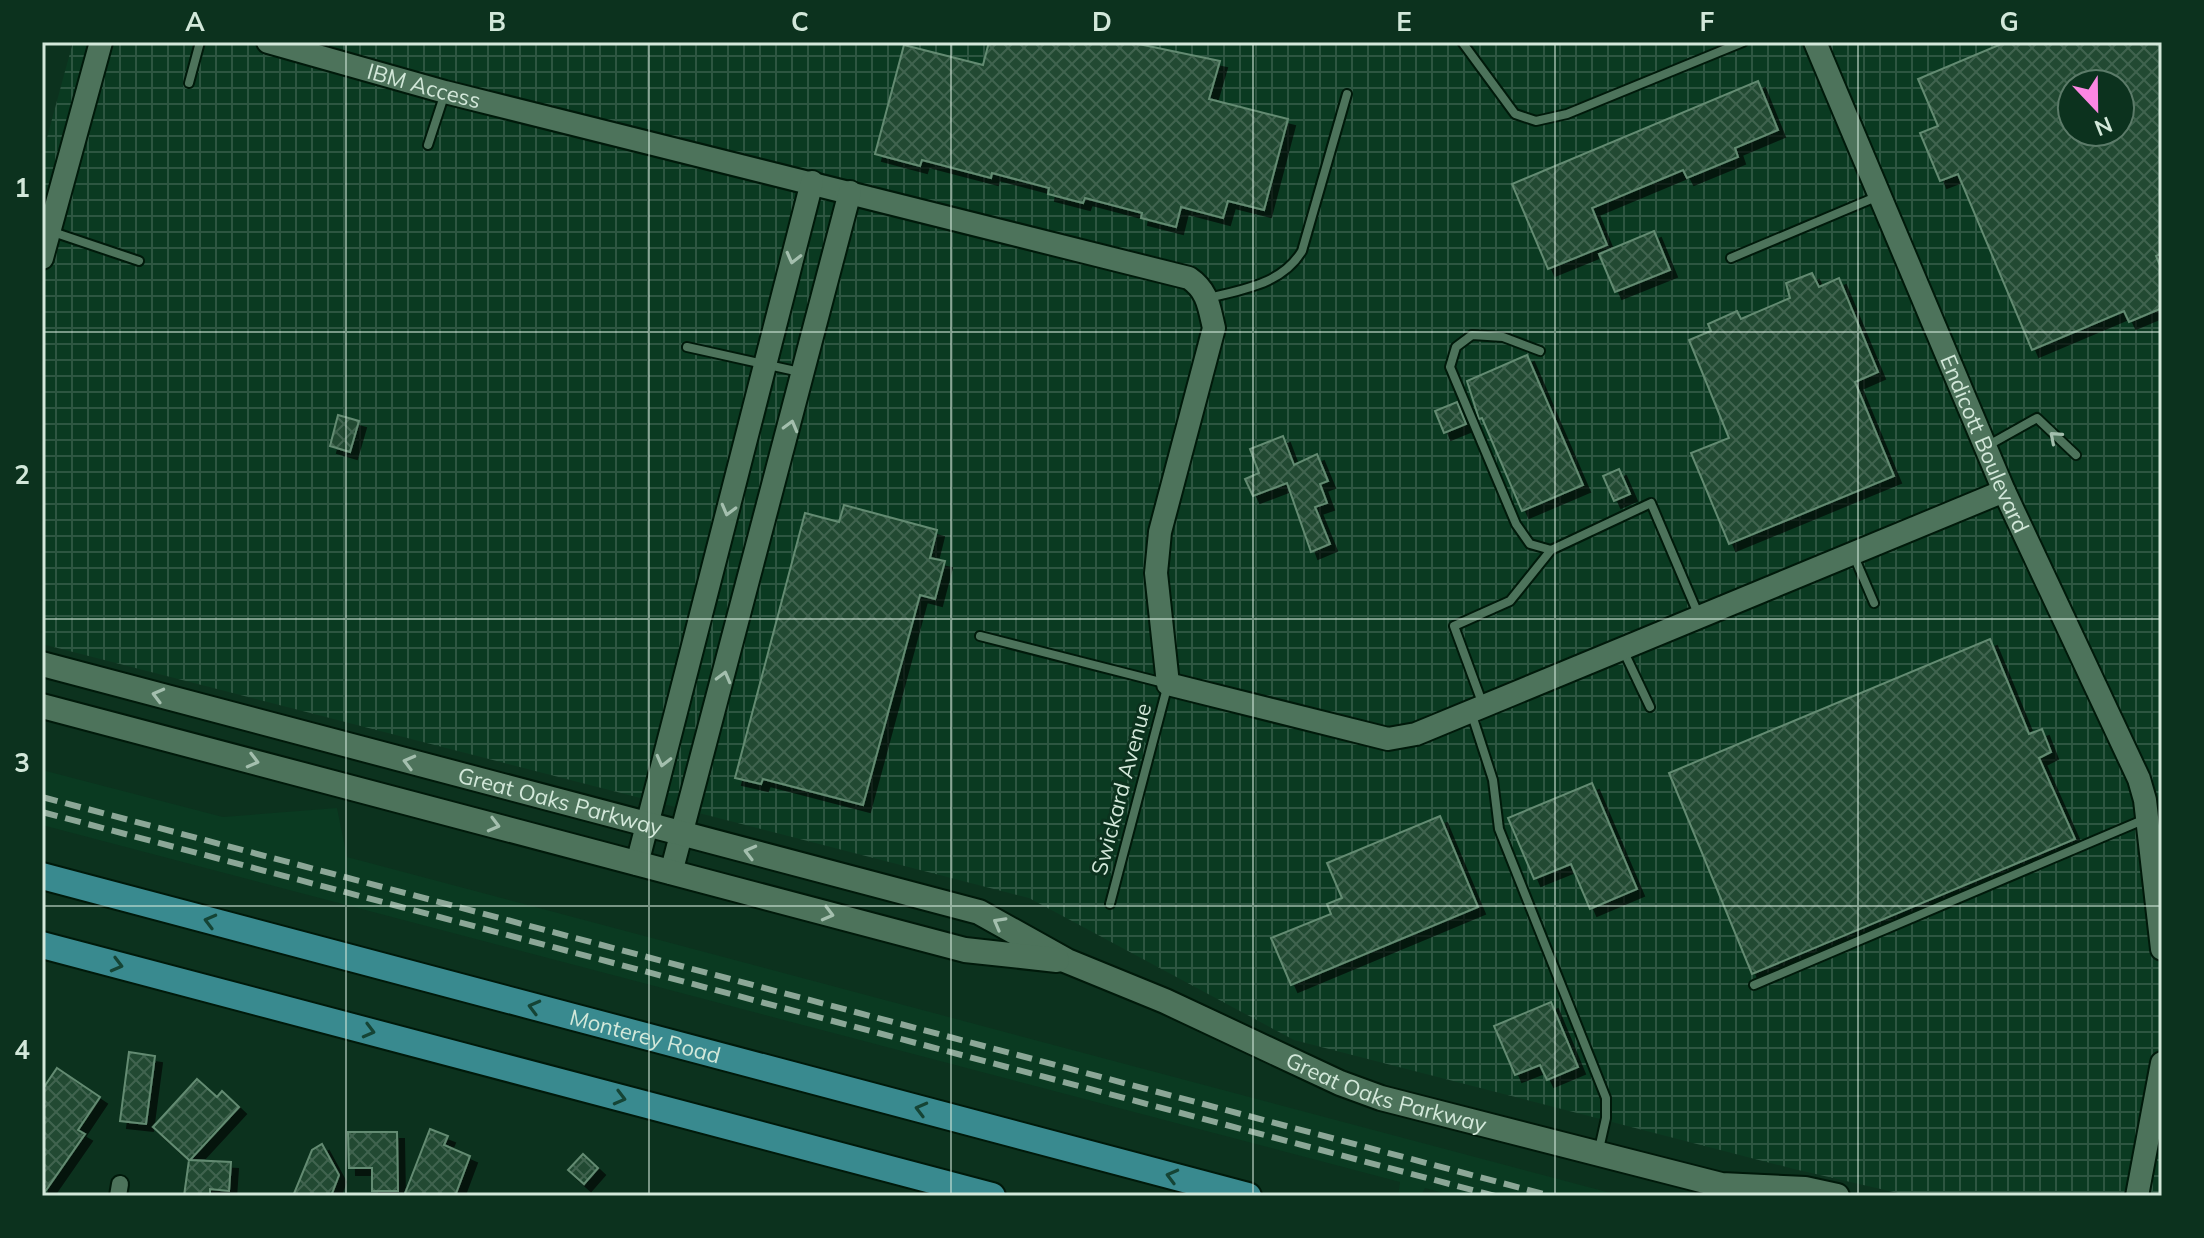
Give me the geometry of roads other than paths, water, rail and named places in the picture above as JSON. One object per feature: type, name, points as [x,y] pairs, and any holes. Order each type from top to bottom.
[{"type":"main road","name":"Great Oaks Parkway","points":[[42,664],[979,912],[1067,961],[1165,1001],[1340,1083],[1431,1112],[1721,1185],[1805,1189],[1837,1196]]},
{"type":"main road","name":"Great Oaks Parkway","points":[[42,706],[965,950],[1067,961]]},
{"type":"main road","name":"Monterey Road","points":[[42,876],[1248,1196]]},
{"type":"main road","points":[[42,945],[992,1196]]},
{"type":"main road","name":"Great Oaks Parkway","points":[[1721,1185],[1743,1196]]},
{"type":"street","points":[[42,258],[101,42]]},
{"type":"street","name":"IBM Access","points":[[268,42],[445,92],[583,124],[1189,278],[1199,285],[1208,299]]},
{"type":"street","name":"Endicott Boulevard","points":[[1815,42],[2004,491],[2149,805],[2162,949]]},
{"type":"street","points":[[637,864],[812,182]]},
{"type":"street","points":[[671,873],[805,373],[850,192]]},
{"type":"street","points":[[1208,299],[1214,328],[1160,532],[1156,573],[1168,684],[1388,739],[1416,734],[2004,491]]},
{"type":"street","name":"Endicott Boulevard","points":[[2151,844],[2162,870]]},
{"type":"street","points":[[2137,1196],[2155,1133],[2162,1063]]},
{"type":"lane","points":[[189,83],[200,42]]},
{"type":"lane","points":[[1462,42],[1515,114],[1536,121],[1558,117],[1743,42]]},
{"type":"lane","points":[[428,145],[445,92]]},
{"type":"lane","points":[[1208,299],[1263,283],[1295,263],[1302,251],[1347,94]]},
{"type":"lane","points":[[1731,258],[1881,195]]},
{"type":"lane","points":[[49,231],[139,261]]},
{"type":"lane","points":[[1540,351],[1503,337],[1472,335],[1456,347],[1450,367],[1516,524],[1530,544],[1551,550]]},
{"type":"lane","points":[[687,347],[805,373]]},
{"type":"lane","points":[[1986,447],[2037,418],[2076,455]]},
{"type":"lane","points":[[1598,1156],[1606,1118],[1606,1098],[1499,829],[1493,780],[1454,626],[1510,601],[1551,550],[1651,503],[1699,617]]},
{"type":"lane","points":[[1852,553],[1874,603]]},
{"type":"lane","points":[[980,636],[1168,684]]},
{"type":"lane","points":[[1622,648],[1650,707]]},
{"type":"lane","name":"Swickard Avenue","points":[[1110,904],[1168,684]]},
{"type":"lane","points":[[1754,985],[2149,805]]},
{"type":"railway","points":[[42,797],[1551,1196]]},
{"type":"railway","points":[[42,812],[1495,1196]]}]
